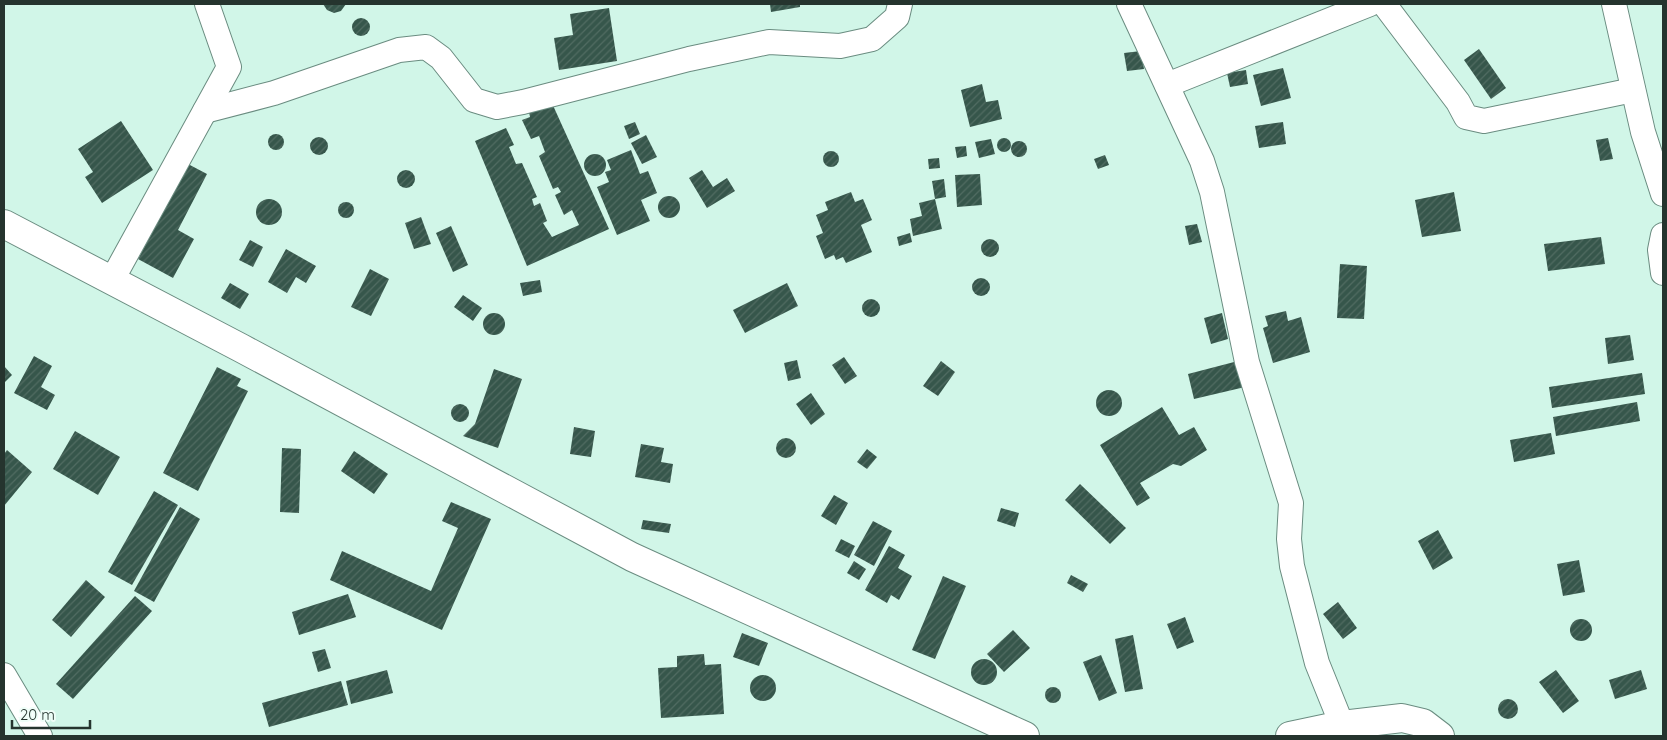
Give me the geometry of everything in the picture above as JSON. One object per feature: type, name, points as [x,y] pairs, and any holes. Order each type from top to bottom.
[{"type":"street","points":[[112,280],[229,67],[207,4]]},
{"type":"street","points":[[205,111],[274,93],[399,50],[426,47],[441,58],[474,100],[497,107],[524,102],[688,59],[769,42],[840,46],[872,39],[897,17],[900,4]]},
{"type":"street","points":[[1129,4],[1202,162],[1212,192],[1247,362],[1291,503],[1289,539],[1292,566],[1317,663],[1342,725]]},
{"type":"street","points":[[1167,85],[1370,4]]},
{"type":"street","points":[[1384,4],[1458,102],[1466,117],[1484,121],[1633,90]]},
{"type":"street","points":[[1614,4],[1643,132],[1663,194]]},
{"type":"street","points":[[4,224],[632,557],[1025,736]]},
{"type":"street","points":[[1663,235],[1660,250],[1663,273]]},
{"type":"street","points":[[4,675],[40,736]]},
{"type":"street","points":[[1290,736],[1342,725],[1402,718],[1423,723],[1440,736]]},
{"type":"building","points":[[323,4],[346,4],[341,11],[334,13],[327,10]]},
{"type":"building","points":[[770,4],[800,4],[800,7],[771,12]]},
{"type":"building","points":[[609,8],[617,61],[559,70],[554,38],[573,35],[570,14]]},
{"type":"building","points":[[361,18],[367,21],[370,27],[367,33],[361,36],[355,33],[352,27],[355,21]]},
{"type":"building","points":[[1479,49],[1506,88],[1491,99],[1464,60]]},
{"type":"building","points":[[1141,51],[1144,69],[1127,71],[1124,53]]},
{"type":"building","points":[[1283,68],[1291,98],[1261,106],[1253,75]]},
{"type":"building","points":[[1246,70],[1248,84],[1230,87],[1227,73]]},
{"type":"building","points":[[982,84],[986,102],[998,100],[1002,119],[970,127],[961,90]]},
{"type":"building","points":[[551,101],[609,229],[527,266],[475,141],[506,128],[514,145],[509,147],[516,164],[522,163],[537,197],[532,199],[534,206],[540,203],[547,221],[543,223],[552,237],[579,225],[572,210],[564,215],[555,195],[561,192],[558,187],[553,189],[539,156],[545,152],[539,136],[531,139],[522,120],[530,117],[529,112]]},
{"type":"building","points":[[121,121],[153,170],[102,203],[85,177],[93,172],[78,149]]},
{"type":"building","points":[[635,122],[640,134],[629,139],[624,126]]},
{"type":"building","points":[[1283,122],[1286,144],[1259,148],[1255,126]]},
{"type":"building","points":[[276,134],[282,136],[284,142],[282,148],[276,150],[270,148],[268,142],[270,136]]},
{"type":"building","points":[[646,135],[657,157],[642,164],[631,143]]},
{"type":"building","points":[[319,137],[325,140],[328,146],[325,152],[319,155],[313,152],[310,146],[313,140]]},
{"type":"building","points":[[1001,138],[1007,138],[1011,145],[1007,152],[1001,152],[997,148],[997,142]]},
{"type":"building","points":[[1608,138],[1613,159],[1600,161],[1596,140]]},
{"type":"building","points":[[991,139],[995,154],[979,158],[975,142]]},
{"type":"building","points":[[1019,141],[1027,149],[1019,157],[1011,149]]},
{"type":"building","points":[[966,146],[967,156],[957,158],[955,147]]},
{"type":"building","points":[[631,150],[640,174],[648,171],[657,193],[641,200],[650,221],[617,235],[597,187],[609,182],[605,172],[611,170],[607,160]]},
{"type":"building","points":[[828,151],[834,151],[839,156],[837,165],[828,167],[823,162],[823,156]]},
{"type":"building","points":[[591,154],[599,154],[606,161],[606,169],[599,176],[591,176],[584,169],[584,161]]},
{"type":"building","points":[[1105,155],[1109,165],[1098,169],[1094,159]]},
{"type":"building","points":[[939,158],[940,168],[929,169],[928,159]]},
{"type":"building","points":[[188,164],[207,174],[178,230],[194,239],[173,278],[138,259]]},
{"type":"building","points":[[406,170],[412,173],[415,179],[412,185],[406,188],[400,185],[397,179],[400,173]]},
{"type":"building","points":[[702,170],[713,187],[727,178],[735,191],[707,208],[689,178]]},
{"type":"building","points":[[980,174],[982,205],[957,207],[955,175]]},
{"type":"building","points":[[944,179],[946,197],[935,199],[932,181]]},
{"type":"building","points":[[851,192],[855,202],[863,199],[872,220],[861,225],[872,252],[846,263],[843,257],[836,260],[834,255],[825,259],[816,236],[823,233],[816,215],[828,210],[825,202]]},
{"type":"building","points":[[1454,192],[1461,231],[1422,237],[1415,200]]},
{"type":"building","points":[[665,196],[673,196],[680,203],[680,211],[673,218],[665,218],[658,211],[658,203]]},
{"type":"building","points":[[269,199],[278,203],[282,212],[278,221],[269,225],[260,221],[256,212],[260,203]]},
{"type":"building","points":[[935,199],[942,229],[913,236],[910,219],[922,216],[919,203]]},
{"type":"building","points":[[346,202],[352,204],[354,210],[352,216],[346,218],[340,216],[338,210],[340,204]]},
{"type":"building","points":[[421,217],[431,244],[414,249],[405,223]]},
{"type":"building","points":[[1197,224],[1202,242],[1189,245],[1185,226]]},
{"type":"building","points":[[451,226],[468,265],[453,272],[436,233]]},
{"type":"building","points":[[910,233],[912,242],[899,246],[897,237]]},
{"type":"building","points":[[1601,237],[1605,264],[1548,271],[1544,244]]},
{"type":"building","points":[[986,239],[994,239],[999,244],[997,255],[986,257],[981,252],[981,244]]},
{"type":"building","points":[[250,240],[263,247],[253,267],[239,260]]},
{"type":"building","points":[[286,249],[316,266],[306,283],[296,277],[287,293],[268,282]]},
{"type":"building","points":[[1340,264],[1367,266],[1364,319],[1337,318]]},
{"type":"building","points":[[370,269],[389,279],[371,316],[351,307]]},
{"type":"building","points":[[981,278],[987,281],[990,287],[987,293],[981,296],[975,293],[972,287],[975,281]]},
{"type":"building","points":[[540,280],[542,292],[523,296],[520,283]]},
{"type":"building","points":[[230,283],[249,294],[240,309],[221,298]]},
{"type":"building","points":[[787,283],[798,306],[745,333],[733,310]]},
{"type":"building","points":[[463,295],[482,308],[473,321],[454,307]]},
{"type":"building","points":[[871,299],[877,302],[880,308],[877,314],[871,317],[865,314],[862,308],[865,302]]},
{"type":"building","points":[[1286,311],[1288,321],[1301,317],[1310,352],[1273,363],[1263,328],[1268,326],[1265,316]]},
{"type":"building","points":[[494,313],[504,320],[505,324],[498,334],[494,335],[484,328],[483,324],[490,314]]},
{"type":"building","points":[[1222,313],[1228,339],[1211,344],[1204,318]]},
{"type":"building","points":[[1630,335],[1634,360],[1608,364],[1605,338]]},
{"type":"building","points":[[34,356],[52,366],[41,387],[55,395],[47,410],[14,393]]},
{"type":"building","points":[[844,357],[857,376],[845,384],[832,365]]},
{"type":"building","points":[[797,360],[801,378],[788,381],[784,363]]},
{"type":"building","points":[[941,361],[955,372],[938,396],[923,386]]},
{"type":"building","points":[[1238,361],[1245,387],[1194,399],[1188,374]]},
{"type":"building","points":[[4,366],[12,375],[4,383]]},
{"type":"building","points":[[217,367],[241,379],[237,386],[248,391],[198,491],[163,473]]},
{"type":"building","points":[[494,369],[522,379],[498,448],[463,436],[475,424]]},
{"type":"building","points":[[1642,373],[1645,394],[1552,408],[1549,387]]},
{"type":"building","points":[[1109,390],[1118,394],[1122,403],[1118,412],[1109,416],[1100,412],[1096,403],[1100,394]]},
{"type":"building","points":[[811,393],[825,414],[811,425],[796,404]]},
{"type":"building","points":[[1637,402],[1640,421],[1556,436],[1553,417]]},
{"type":"building","points":[[460,404],[466,407],[469,413],[466,419],[460,422],[454,419],[451,413],[454,407]]},
{"type":"building","points":[[1162,407],[1179,435],[1194,427],[1207,450],[1181,466],[1173,464],[1140,483],[1150,498],[1137,506],[1100,445]]},
{"type":"building","points":[[574,427],[595,431],[591,457],[570,454]]},
{"type":"building","points":[[75,431],[120,457],[98,495],[53,469]]},
{"type":"building","points":[[1551,433],[1555,454],[1514,462],[1510,440]]},
{"type":"building","points":[[786,438],[793,441],[796,448],[793,455],[786,458],[779,455],[776,448],[779,441]]},
{"type":"building","points":[[641,444],[664,448],[661,462],[673,464],[670,483],[635,477]]},
{"type":"building","points":[[282,448],[301,449],[299,513],[280,512]]},
{"type":"building","points":[[867,449],[877,457],[867,469],[857,462]]},
{"type":"building","points":[[7,450],[32,472],[4,506],[4,454]]},
{"type":"building","points":[[354,451],[388,474],[374,494],[341,471]]},
{"type":"building","points":[[1080,484],[1126,528],[1110,544],[1065,500]]},
{"type":"building","points":[[154,491],[178,505],[132,585],[108,572]]},
{"type":"building","points":[[834,495],[848,503],[836,525],[821,516]]},
{"type":"building","points":[[451,502],[491,519],[442,630],[330,580],[342,551],[431,591],[458,528],[442,521]]},
{"type":"building","points":[[180,507],[200,519],[154,602],[134,591]]},
{"type":"building","points":[[1001,508],[1019,513],[1015,527],[997,521]]},
{"type":"building","points":[[643,520],[671,524],[669,533],[641,529]]},
{"type":"building","points":[[873,521],[892,531],[874,566],[854,555]]},
{"type":"building","points":[[1438,530],[1453,558],[1433,570],[1418,541]]},
{"type":"building","points":[[841,539],[855,546],[849,558],[835,551]]},
{"type":"building","points":[[889,546],[905,555],[898,568],[912,576],[899,600],[891,595],[887,603],[865,590]]},
{"type":"building","points":[[1579,560],[1585,592],[1563,596],[1557,564]]},
{"type":"building","points":[[854,561],[866,569],[859,580],[847,573]]},
{"type":"building","points":[[1071,575],[1088,584],[1083,592],[1067,583]]},
{"type":"building","points":[[943,576],[966,586],[935,659],[912,650]]},
{"type":"building","points":[[86,580],[105,597],[71,637],[52,620]]},
{"type":"building","points":[[348,594],[356,617],[299,635],[292,612]]},
{"type":"building","points":[[135,596],[152,611],[73,699],[56,684]]},
{"type":"building","points":[[1338,602],[1357,628],[1343,639],[1323,614]]},
{"type":"building","points":[[1185,617],[1194,642],[1177,649],[1167,624]]},
{"type":"building","points":[[1581,619],[1589,622],[1592,630],[1589,638],[1581,641],[1573,638],[1570,630],[1573,622]]},
{"type":"building","points":[[1013,630],[1030,648],[1004,672],[987,654]]},
{"type":"building","points":[[742,633],[768,643],[759,666],[733,657]]},
{"type":"building","points":[[1133,635],[1143,689],[1125,692],[1115,639]]},
{"type":"building","points":[[325,649],[331,668],[318,672],[312,652]]},
{"type":"building","points":[[704,654],[705,665],[721,664],[724,714],[661,718],[658,668],[677,667],[677,656]]},
{"type":"building","points":[[1101,655],[1117,693],[1099,701],[1083,662]]},
{"type":"building","points":[[984,659],[993,663],[997,672],[993,681],[984,685],[975,681],[971,672],[975,663]]},
{"type":"building","points":[[387,670],[393,693],[351,704],[346,681]]},
{"type":"building","points":[[1556,670],[1579,701],[1563,713],[1539,682]]},
{"type":"building","points":[[1641,670],[1647,689],[1615,699],[1609,680]]},
{"type":"building","points":[[763,675],[772,679],[776,688],[772,697],[763,701],[754,697],[750,688],[754,679]]},
{"type":"building","points":[[341,681],[348,705],[269,727],[262,703]]},
{"type":"building","points":[[1050,687],[1056,687],[1061,692],[1059,701],[1050,703],[1045,698],[1045,692]]},
{"type":"building","points":[[1508,699],[1515,702],[1518,709],[1515,716],[1508,719],[1501,716],[1498,709],[1501,702]]}]
